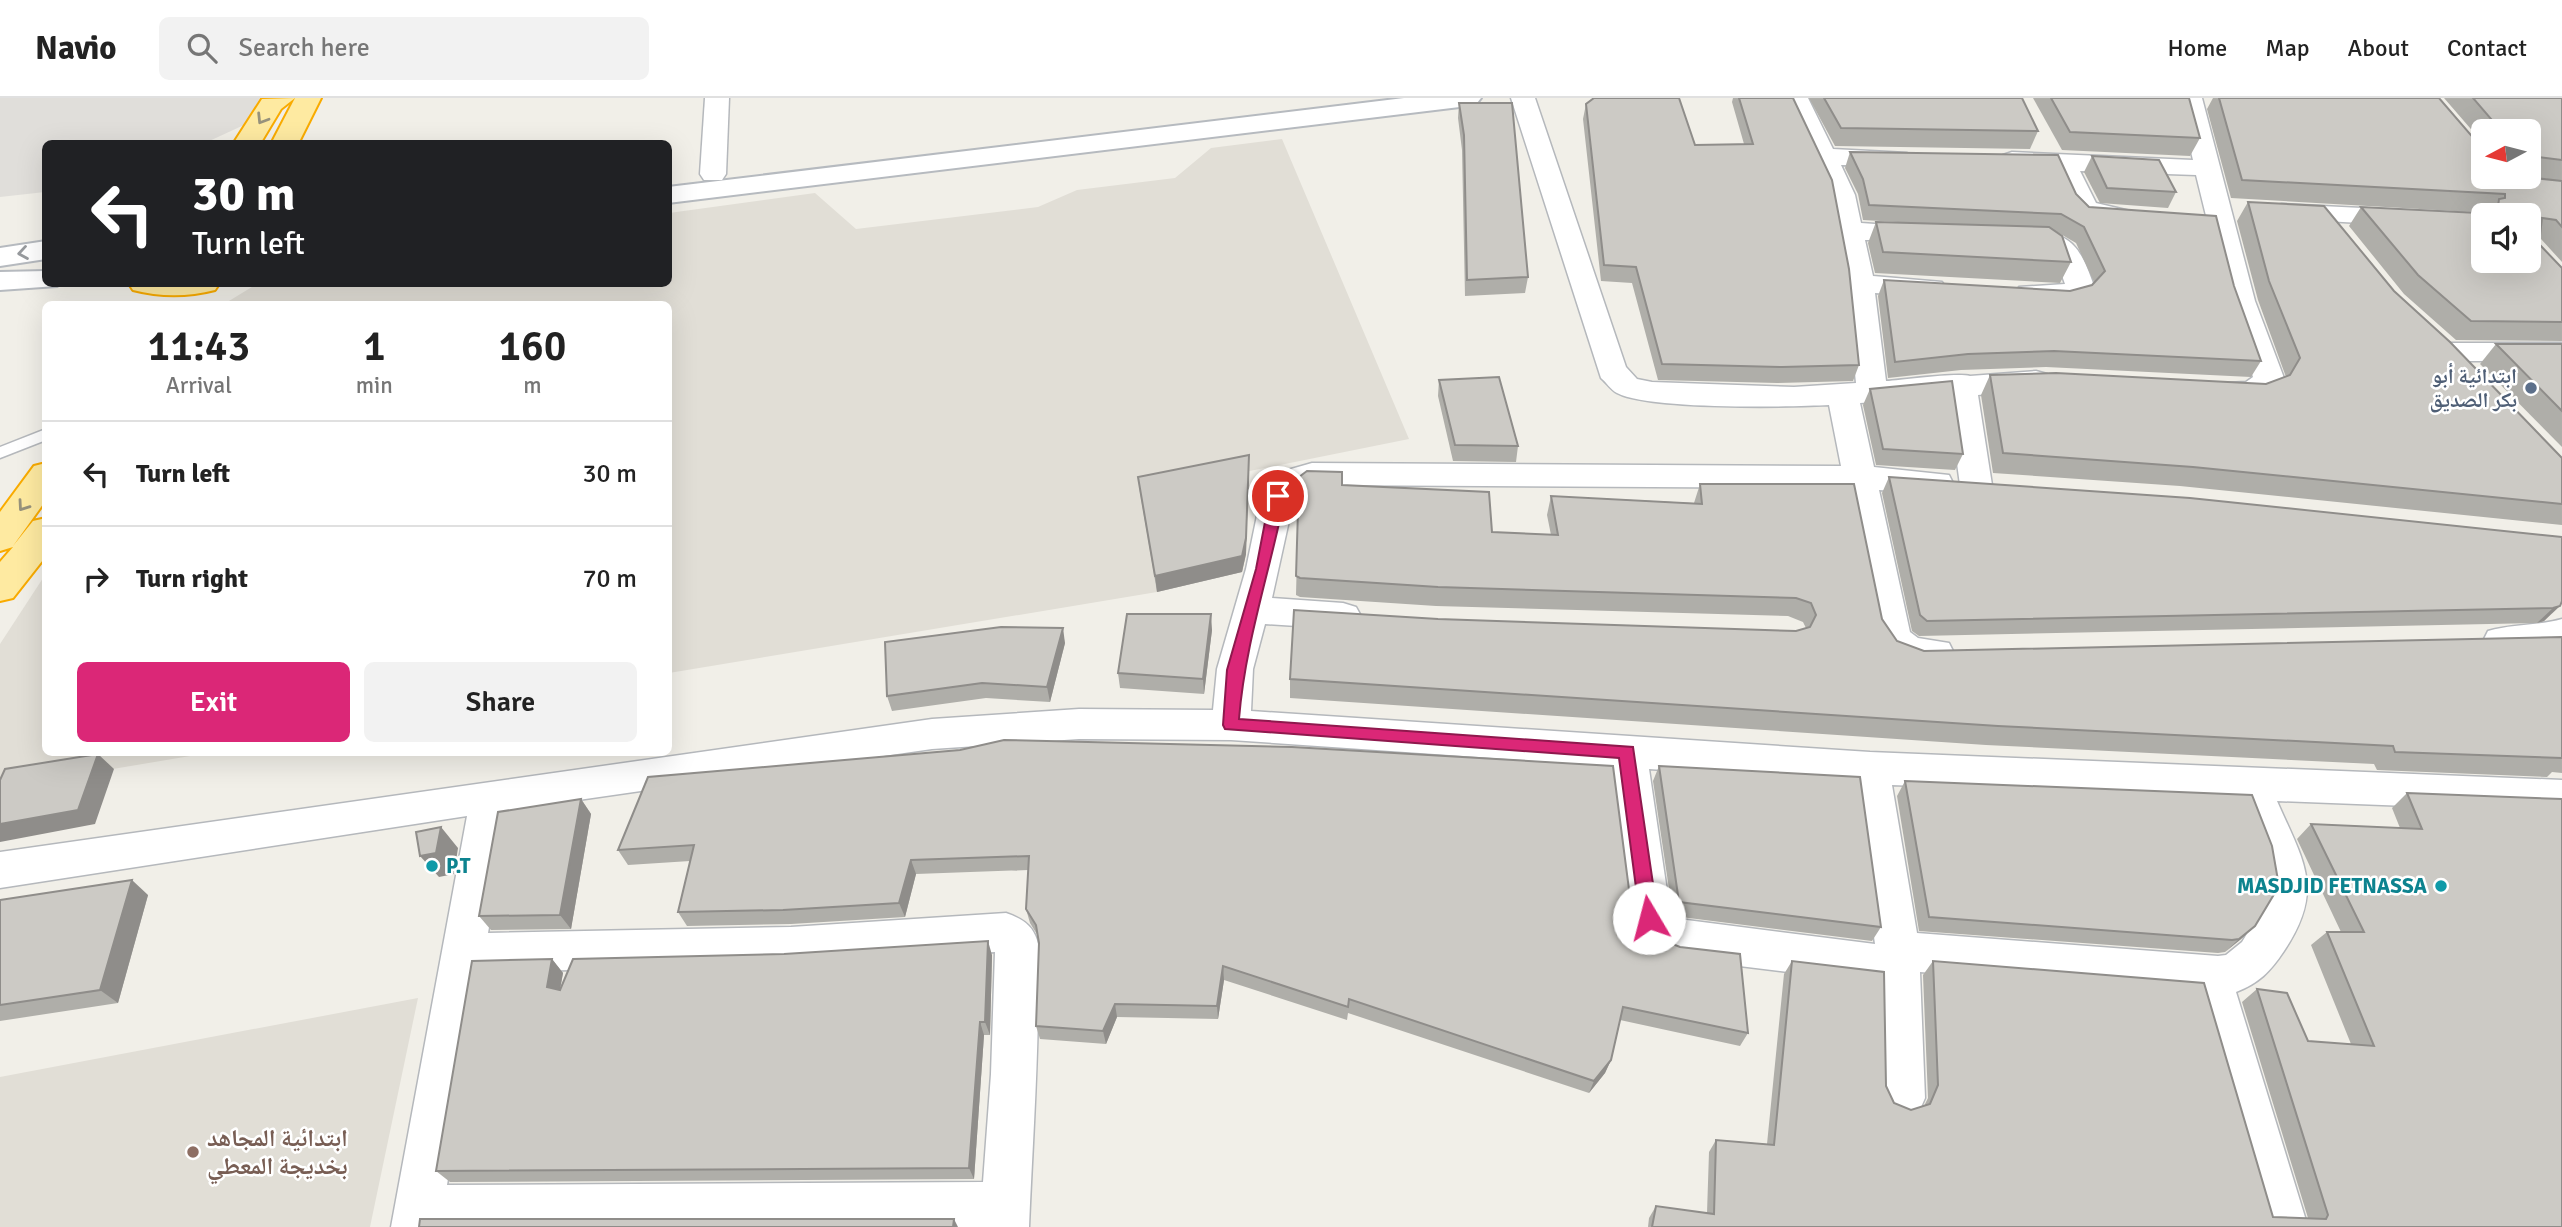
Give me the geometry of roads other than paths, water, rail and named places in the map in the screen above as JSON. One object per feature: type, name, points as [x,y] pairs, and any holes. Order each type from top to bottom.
[{"type":"highway","points":[[248,140],[271,104],[282,98]]},
{"type":"highway","points":[[286,140],[308,98]]},
{"type":"highway","points":[[196,301],[213,287]]},
{"type":"highway","points":[[0,538],[42,480]]},
{"type":"highway","points":[[0,588],[42,535]]},
{"type":"main road","points":[[672,179],[1377,102],[1468,98]]},
{"type":"main road","points":[[672,194],[1377,102]]},
{"type":"main road","points":[[0,257],[42,251]]},
{"type":"main road","points":[[0,281],[42,280]]},
{"type":"street","points":[[713,174],[718,98]]},
{"type":"street","points":[[1523,98],[1612,371],[1627,386],[1652,392],[1858,393],[1961,383],[2059,381]]},
{"type":"street","points":[[1796,98],[1842,195],[1860,285],[1860,477],[1893,636],[1901,647],[1914,653],[1967,652]]},
{"type":"street","points":[[2190,98],[2208,168],[2227,215],[2241,301],[2269,378],[2264,386],[2253,391],[2190,389]]},
{"type":"street","points":[[2199,98],[2213,99]]},
{"type":"street","points":[[2038,135],[2057,161],[2084,209],[2091,214],[2141,218]]},
{"type":"street","points":[[1825,157],[1918,159]]},
{"type":"street","points":[[1984,159],[2208,168]]},
{"type":"street","points":[[2227,215],[2471,212]]},
{"type":"street","points":[[2321,214],[2342,242]]},
{"type":"street","points":[[1850,231],[1947,234]]},
{"type":"street","points":[[2002,236],[2057,242],[2066,249],[2080,286],[2073,292],[2061,295],[2007,292]]},
{"type":"street","points":[[1860,285],[1954,289]]},
{"type":"street","points":[[2476,380],[2439,344],[2562,352]]},
{"type":"street","points":[[1231,725],[1235,670],[1263,569],[1278,496],[1289,481],[1312,474],[1860,477],[1989,486],[1961,383]]},
{"type":"street","points":[[1250,610],[1369,617]]},
{"type":"street","points":[[2469,641],[2537,640],[2562,633]]},
{"type":"street","points":[[0,870],[491,796],[932,734],[1079,724],[1231,725],[1870,768],[2562,796]]},
{"type":"street","points":[[1627,752],[1649,918],[1656,931],[1674,939],[1898,958],[2209,976],[2240,973],[2253,961],[2284,914],[2289,898],[2287,880],[2250,783]]},
{"type":"street","points":[[1870,768],[1898,958],[1902,1098]]},
{"type":"street","points":[[464,953],[791,946],[1006,932],[1016,942],[1017,961],[1004,1216],[417,1219],[491,796]]},
{"type":"street","points":[[2209,976],[2263,1151],[2283,1227]]},
{"type":"lane","points":[[0,453],[42,436]]},
{"type":"place","name":"ابتدائية أبو بكر الصديق","points":[[2531,388]]},
{"type":"place","name":"P.T","points":[[432,866]]},
{"type":"place","name":"MASDJID FETNASSA","points":[[2441,886]]},
{"type":"place","name":"ابتدائية المجاهد بخديجة المعطي","points":[[193,1152]]}]
